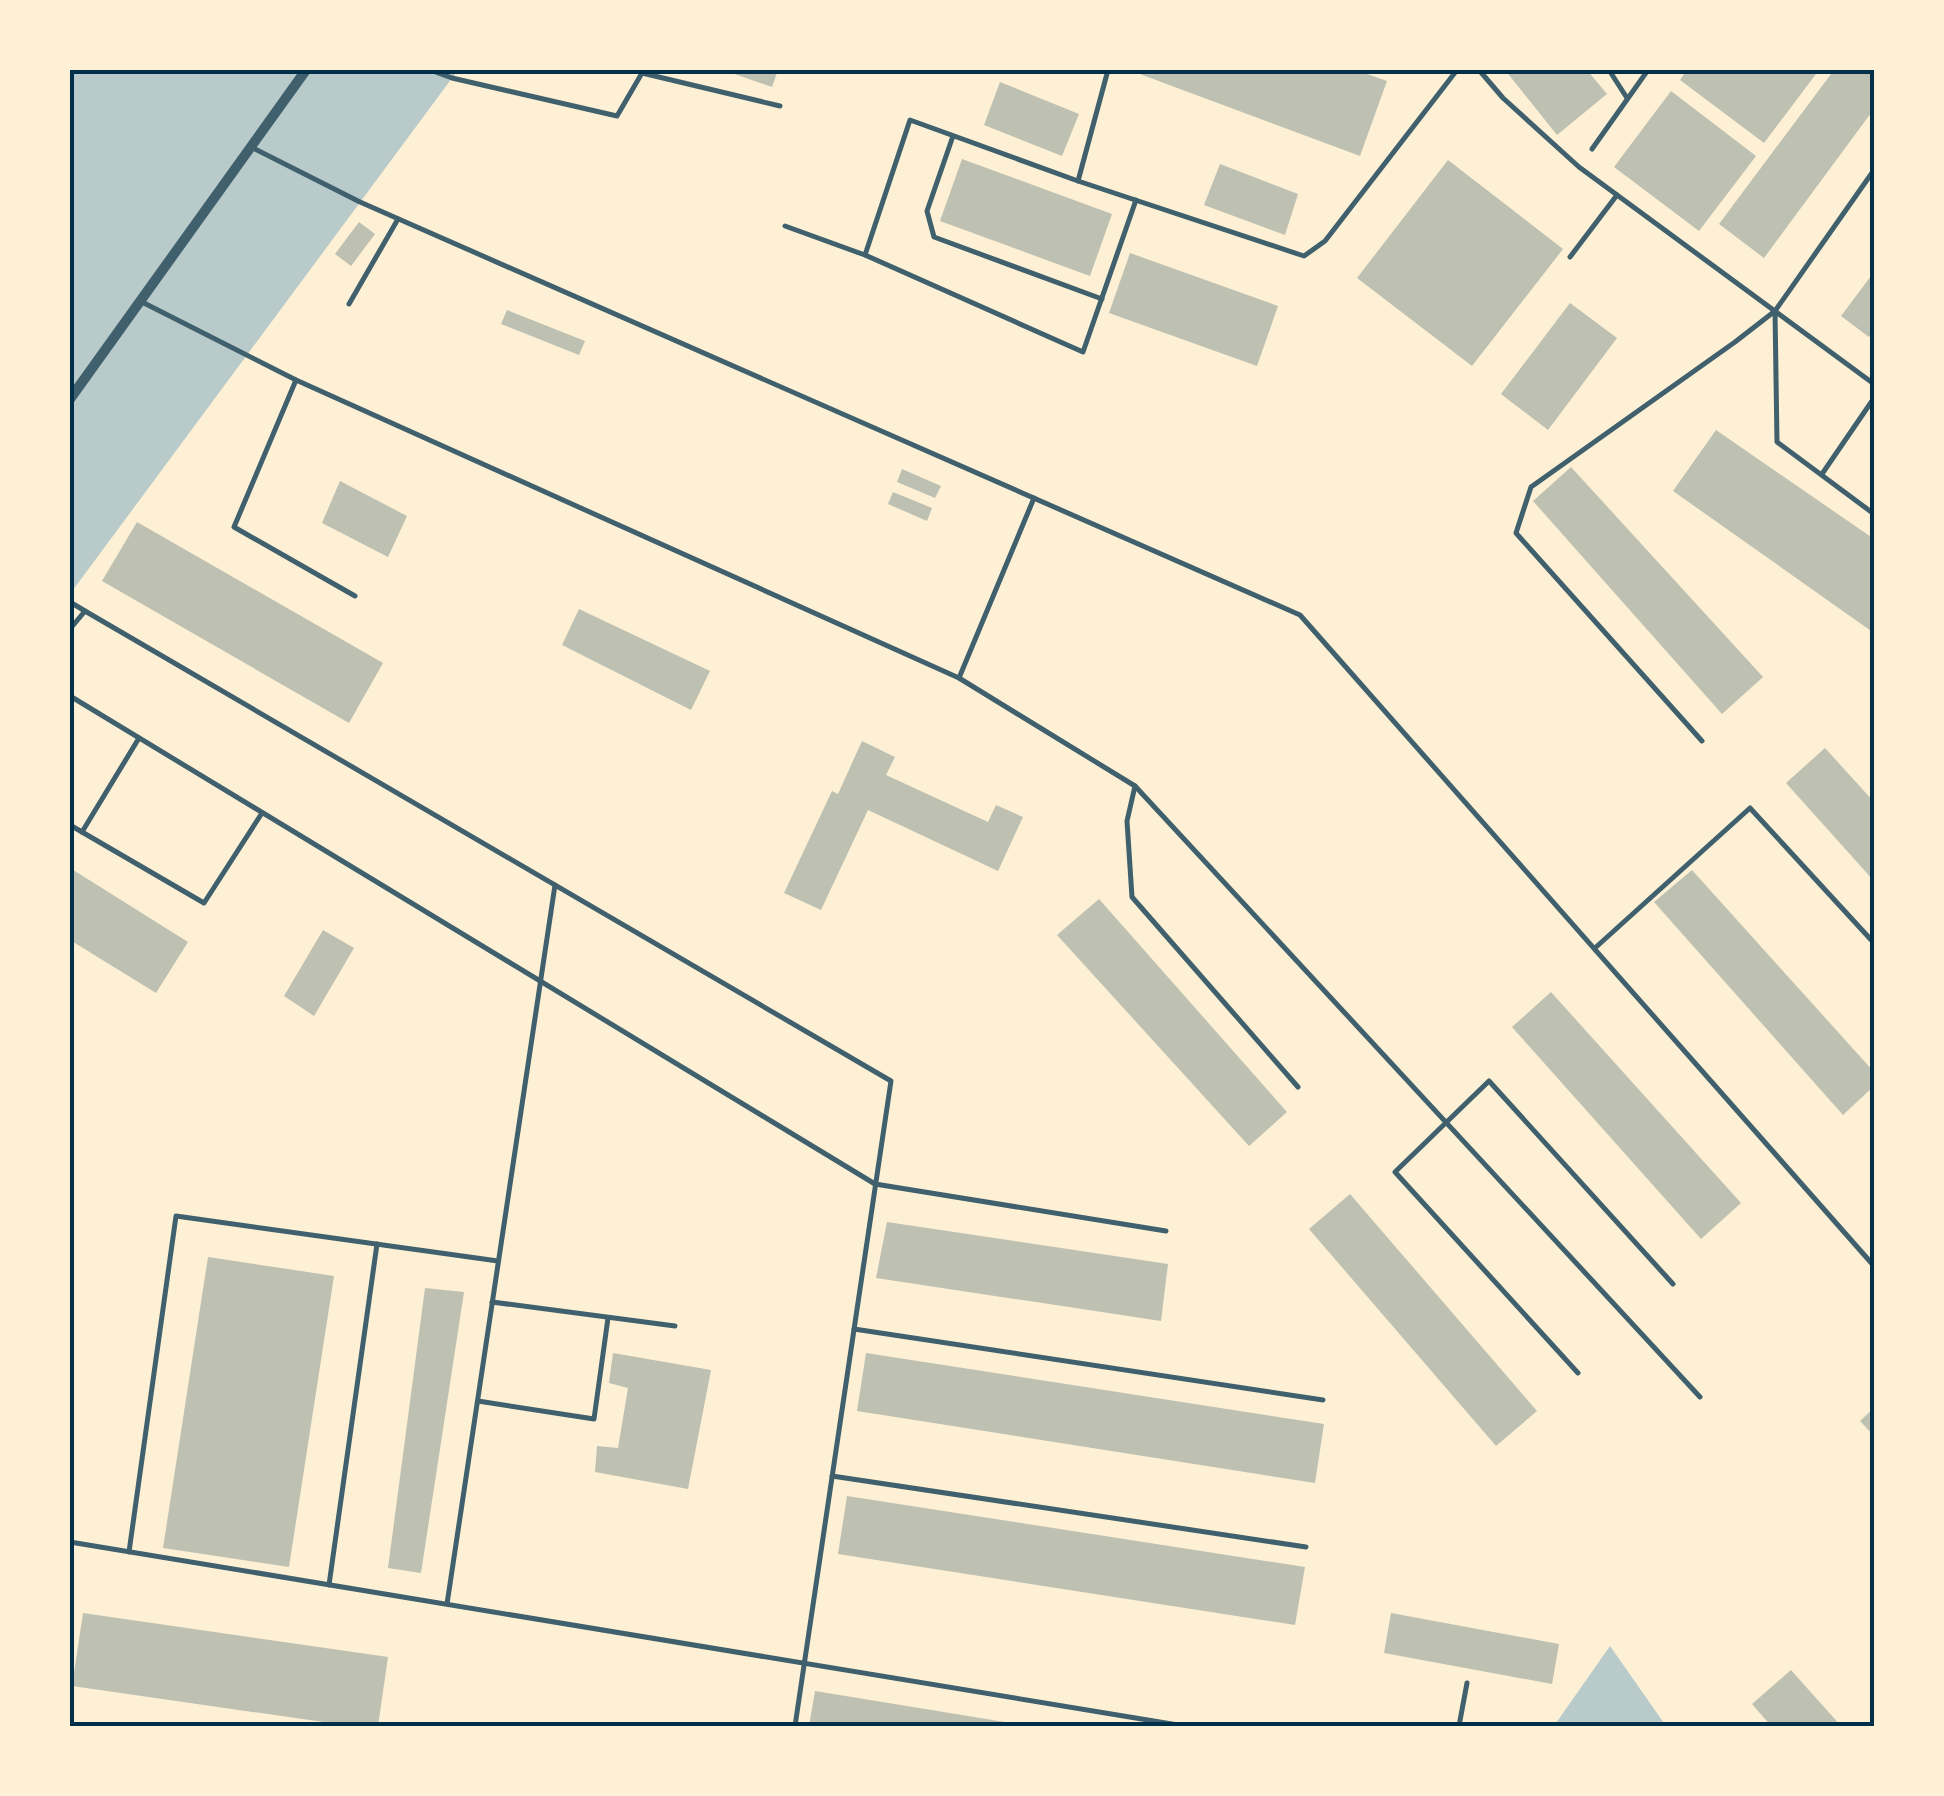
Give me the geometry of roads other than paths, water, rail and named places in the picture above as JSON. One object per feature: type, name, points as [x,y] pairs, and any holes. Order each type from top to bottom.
[{"type":"street","points":[[70,399],[306,70]]},
{"type":"lane","points":[[430,70],[617,116],[642,73],[780,106]]},
{"type":"lane","points":[[1078,181],[1108,70]]},
{"type":"lane","points":[[865,256],[910,120],[1304,256],[1325,241],[1457,70]]},
{"type":"lane","points":[[1479,70],[1503,98],[1566,156],[1874,384]]},
{"type":"lane","points":[[1610,70],[1628,98]]},
{"type":"lane","points":[[1592,149],[1648,70]]},
{"type":"lane","points":[[953,136],[926,211],[934,237],[1102,298]]},
{"type":"lane","points":[[251,147],[360,202],[1300,615],[1874,1266]]},
{"type":"lane","points":[[1702,741],[1516,533],[1531,487],[1775,311],[1874,170]]},
{"type":"lane","points":[[1570,258],[1617,195]]},
{"type":"lane","points":[[785,226],[865,256],[1083,352],[1136,200]]},
{"type":"lane","points":[[349,304],[398,218]]},
{"type":"lane","points":[[139,300],[296,380],[959,678],[1136,786],[1700,1397]]},
{"type":"lane","points":[[1775,311],[1777,442],[1874,514]]},
{"type":"lane","points":[[296,380],[234,526],[356,596]]},
{"type":"lane","points":[[1822,475],[1874,398]]},
{"type":"lane","points":[[959,678],[1034,498]]},
{"type":"lane","points":[[70,602],[890,1081],[795,1726]]},
{"type":"lane","points":[[70,629],[85,611]]},
{"type":"lane","points":[[70,696],[875,1184],[1166,1231]]},
{"type":"lane","points":[[82,832],[140,738]]},
{"type":"lane","points":[[1136,786],[1127,820],[1132,897],[1298,1088]]},
{"type":"lane","points":[[1594,949],[1750,808],[1874,943]]},
{"type":"lane","points":[[70,825],[204,903],[262,813]]},
{"type":"lane","points":[[447,1605],[555,885]]},
{"type":"lane","points":[[1578,1373],[1395,1172],[1445,1121],[1489,1081],[1673,1284]]},
{"type":"lane","points":[[129,1552],[176,1216],[498,1262]]},
{"type":"lane","points":[[329,1585],[377,1244]]},
{"type":"lane","points":[[492,1302],[675,1326]]},
{"type":"lane","points":[[478,1402],[594,1419],[608,1318]]},
{"type":"lane","points":[[854,1329],[1323,1400]]},
{"type":"lane","points":[[832,1476],[1306,1547]]},
{"type":"lane","points":[[70,1542],[1184,1726]]},
{"type":"lane","points":[[1459,1726],[1467,1683]]}]
